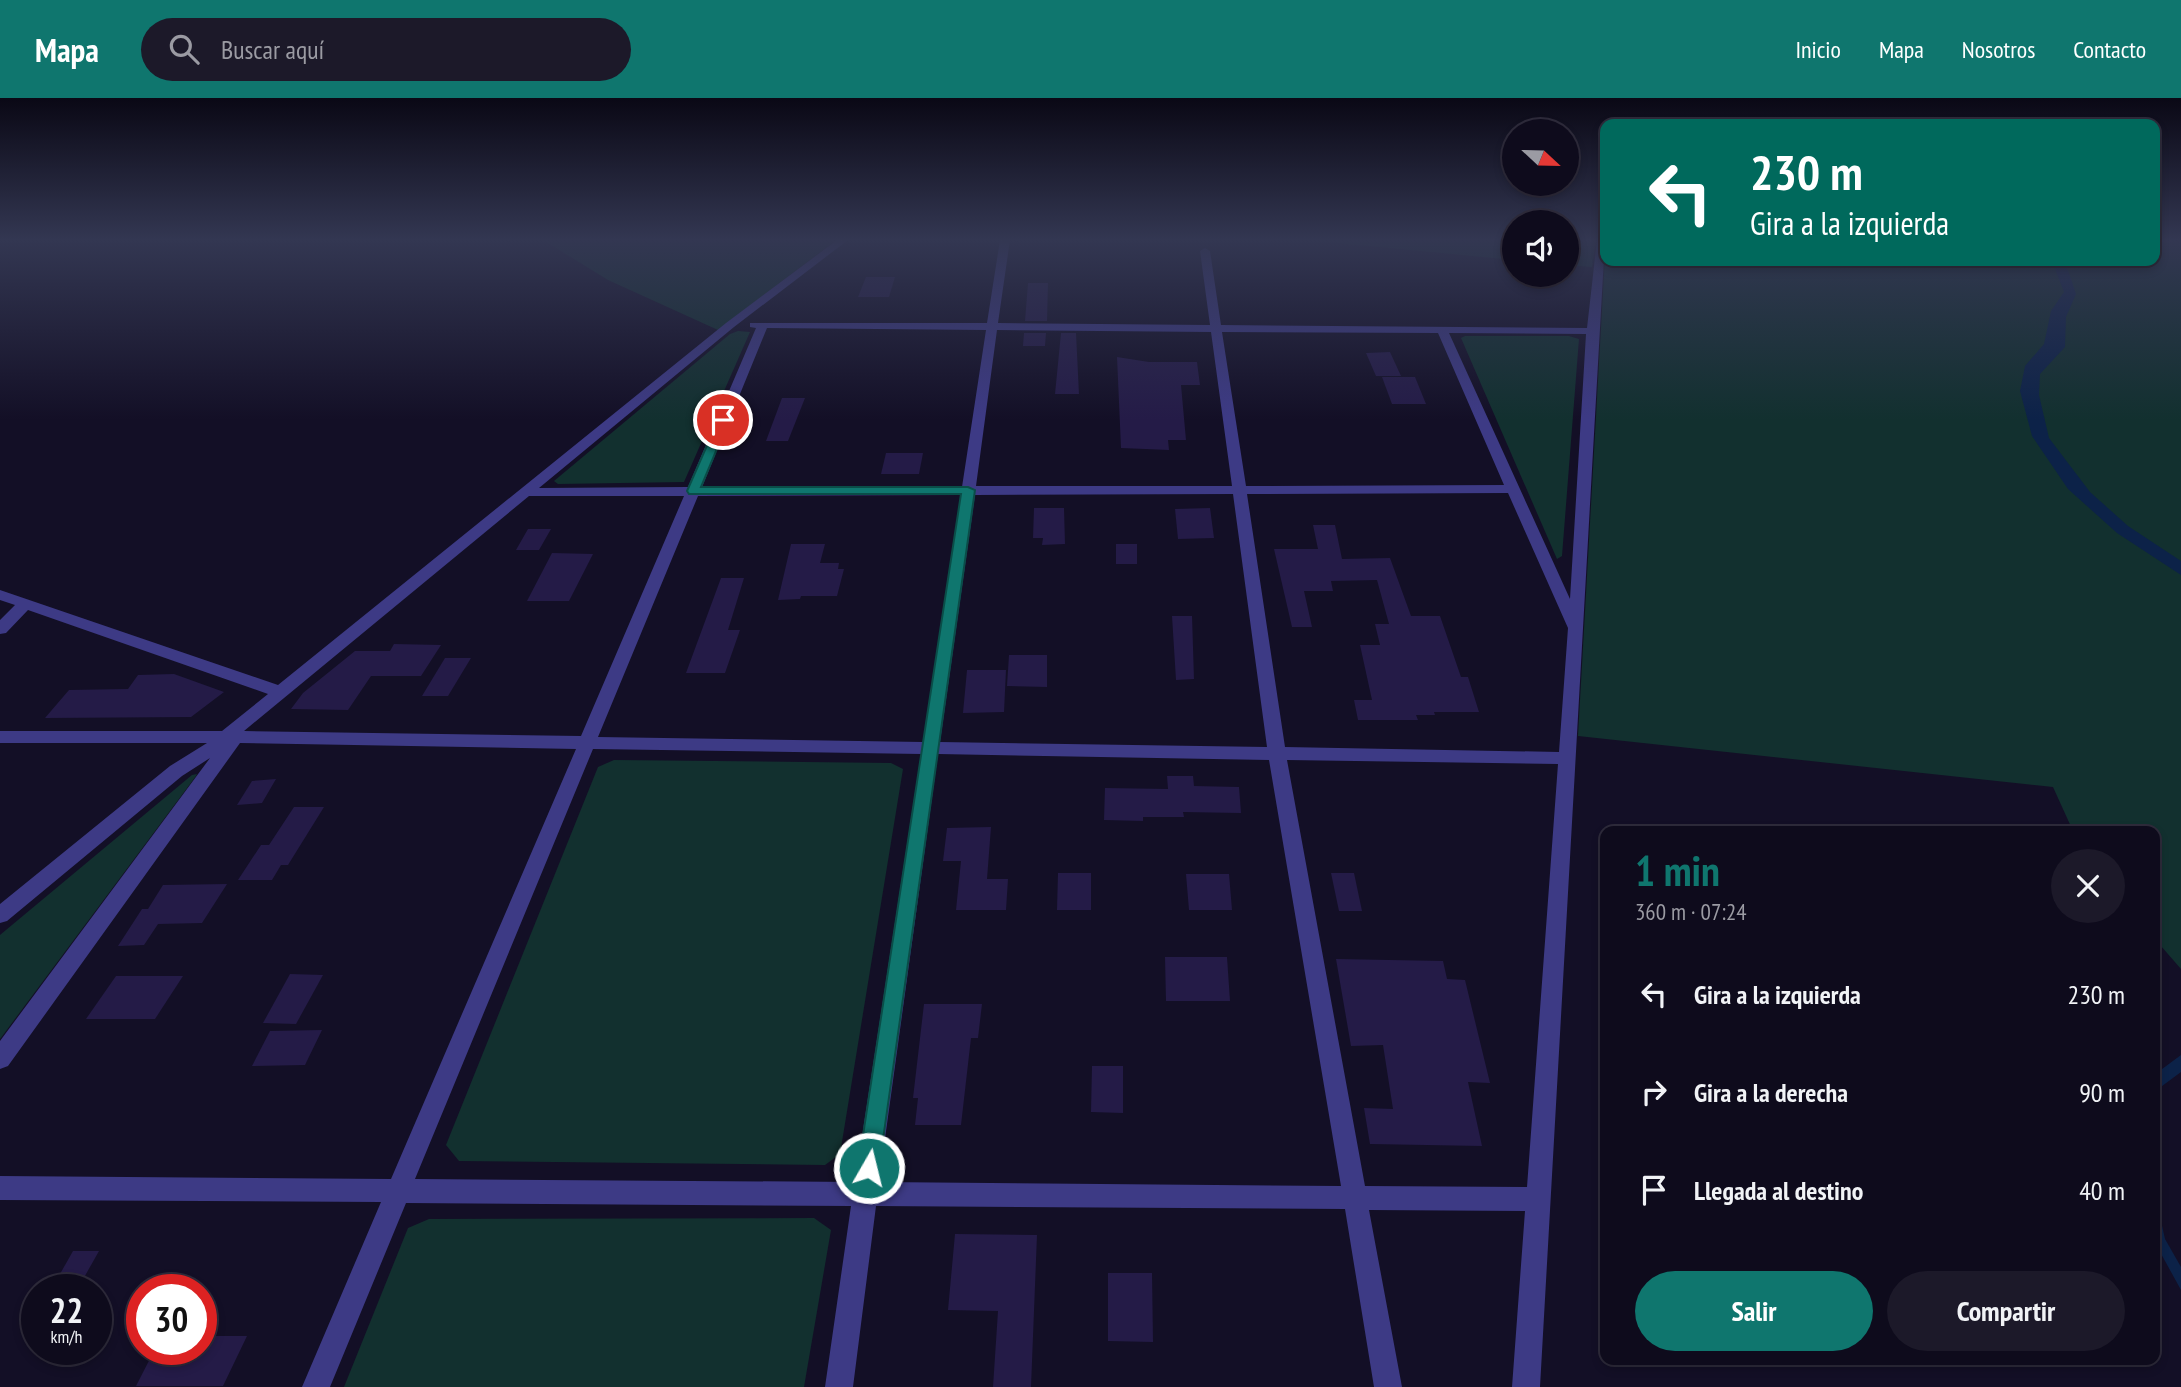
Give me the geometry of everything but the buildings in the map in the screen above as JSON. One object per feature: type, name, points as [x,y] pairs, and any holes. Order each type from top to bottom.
[{"type":"street","points":[[0,928],[187,774],[280,692],[763,300]]},
{"type":"street","points":[[839,1387],[864,1194],[996,300]]},
{"type":"street","points":[[1212,300],[1277,754],[1388,1387]]},
{"type":"street","points":[[1526,1387],[1595,300]]},
{"type":"street","points":[[730,325],[1592,331]]},
{"type":"street","points":[[316,1387],[763,325]]},
{"type":"street","points":[[1442,330],[1574,627]]},
{"type":"street","points":[[526,492],[1513,489]]},
{"type":"street","points":[[0,595],[280,692]]},
{"type":"street","points":[[0,629],[25,604]]},
{"type":"street","points":[[0,737],[1566,758]]},
{"type":"street","points":[[0,915],[176,771],[223,741]]},
{"type":"street","points":[[0,1059],[223,741]]},
{"type":"street","points":[[0,1188],[1536,1199]]},
{"type":"green space","points":[[652,300],[757,300],[718,330]]},
{"type":"green space","points":[[1603,300],[2181,300],[2181,969],[2160,945],[2160,826],[2071,826],[2053,787],[1578,736]]},
{"type":"green space","points":[[738,331],[750,332],[684,482],[558,484],[554,481],[730,334]]},
{"type":"green space","points":[[1569,336],[1579,339],[1562,556],[1557,559],[1461,338]]},
{"type":"green space","points":[[614,760],[891,763],[903,769],[840,1154],[825,1165],[459,1161],[446,1145],[598,767]]},
{"type":"green space","points":[[197,774],[0,1039],[0,935],[192,775]]},
{"type":"green space","points":[[814,1218],[831,1230],[804,1387],[344,1387],[408,1228],[429,1219]]},
{"type":"water","points":[[2058,300],[2073,300],[2066,317],[2065,347],[2040,374],[2039,395],[2049,438],[2090,492],[2128,526],[2181,561],[2181,575],[2117,533],[2068,489],[2032,436],[2020,391],[2025,366],[2044,344],[2051,311]]},
{"type":"water","points":[[2181,1055],[2181,1072],[2160,1088],[2160,1071]]},
{"type":"water","points":[[2160,1217],[2165,1239],[2181,1267],[2181,1290],[2160,1252]]},
{"type":"route","points":[[723,420],[694,491],[968,490],[869,1168]]}]
